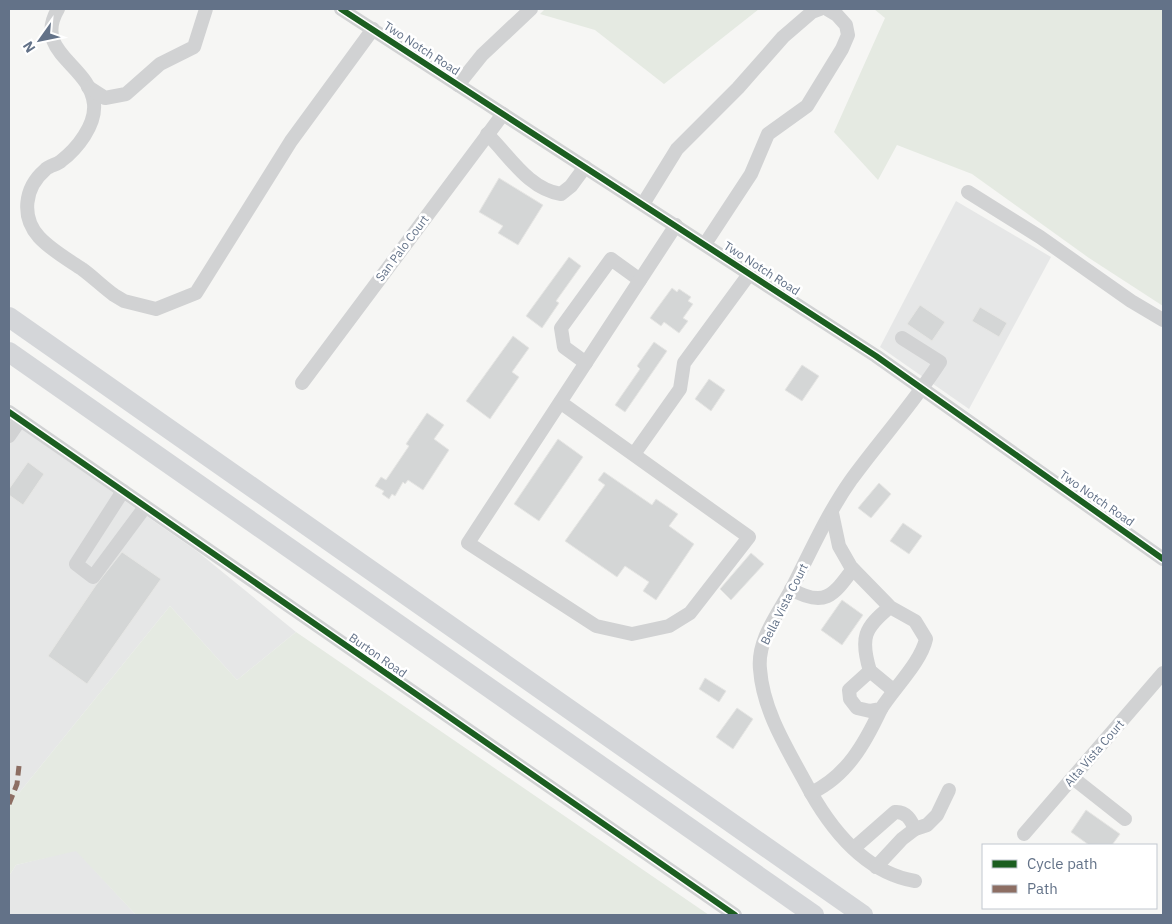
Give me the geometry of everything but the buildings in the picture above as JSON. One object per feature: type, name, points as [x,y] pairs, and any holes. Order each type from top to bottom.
[{"type":"highway","points":[[9,317],[863,915]]},
{"type":"highway","points":[[9,352],[814,915]]},
{"type":"street","points":[[58,9],[50,25],[51,37],[88,87],[94,104],[92,118],[86,133],[61,162],[47,168],[40,174],[30,190],[27,204],[28,219],[38,236],[49,247],[114,295],[124,301],[156,309],[196,293],[304,122],[373,30]]},
{"type":"street","points":[[88,87],[105,98],[126,94],[160,64],[194,47],[206,9]]},
{"type":"street","name":"Two Notch Road","points":[[341,9],[750,273],[923,389],[1163,559]]},
{"type":"street","points":[[458,85],[482,55],[530,9]]},
{"type":"street","points":[[643,204],[677,149],[738,88],[783,37],[812,12],[820,9]]},
{"type":"street","points":[[705,244],[750,174],[768,134],[808,106],[842,49],[848,35],[846,25],[837,15],[827,9]]},
{"type":"street","name":"San Palo Court","points":[[302,383],[503,114]]},
{"type":"street","points":[[488,134],[505,151],[514,165],[553,193],[561,194],[572,186],[585,167]]},
{"type":"street","points":[[968,192],[1040,237],[1130,301],[1163,320]]},
{"type":"street","points":[[560,402],[749,538],[690,613],[669,626],[632,634],[596,626],[468,543],[560,402],[586,363],[676,225]]},
{"type":"street","points":[[586,363],[564,347],[561,328],[611,259],[640,280]]},
{"type":"street","points":[[634,454],[680,389],[684,363],[750,273]]},
{"type":"street","name":"Bella Vista Court","points":[[902,338],[940,362],[923,389],[850,481],[764,640],[760,669],[769,708],[812,793],[833,825],[854,848],[876,867],[890,875],[916,881]]},
{"type":"street","points":[[9,436],[14,416]]},
{"type":"street","name":"Burton Road","points":[[14,416],[735,915]]},
{"type":"street","points":[[123,491],[76,564],[93,577],[145,507]]},
{"type":"street","points":[[812,793],[826,786],[848,765],[866,740],[881,709],[893,690],[923,651],[926,639],[915,621],[890,607],[853,569],[839,546],[832,513]]},
{"type":"street","points":[[791,589],[807,598],[825,599],[837,591],[853,569]]},
{"type":"street","points":[[890,607],[870,623],[864,642],[870,671],[893,690]]},
{"type":"street","points":[[870,671],[849,690],[850,699],[857,708],[870,711],[881,709]]},
{"type":"street","name":"Alta Vista Court","points":[[1024,834],[1163,672]]},
{"type":"street","points":[[1073,778],[1124,819]]},
{"type":"street","points":[[876,867],[902,839],[915,829],[928,825],[937,815],[949,790]]},
{"type":"street","points":[[854,848],[894,812],[900,812],[907,816],[915,829]]},
{"type":"shaded area","points":[[545,9],[759,9],[664,84],[595,30],[540,14]]},
{"type":"shaded area","points":[[874,9],[1163,9],[1163,306],[1089,258],[972,174],[897,145],[878,180],[834,132],[885,18]]},
{"type":"shaded area","points":[[956,201],[1051,257],[969,409],[880,347]]},
{"type":"shaded area","points":[[9,420],[198,552],[296,632],[237,680],[170,606],[19,793],[9,788]]},
{"type":"shaded area","points":[[170,606],[237,680],[296,632],[709,915],[136,915],[76,851],[16,865],[9,876],[9,788],[19,793]]},
{"type":"shaded area","points":[[76,850],[136,915],[9,915],[9,876],[16,865]]},
{"type":"marked path","points":[[9,804],[17,784],[19,766]]},
{"type":"cycle path","points":[[341,9],[876,356],[1163,559]]},
{"type":"cycle path","points":[[9,412],[735,915]]}]
